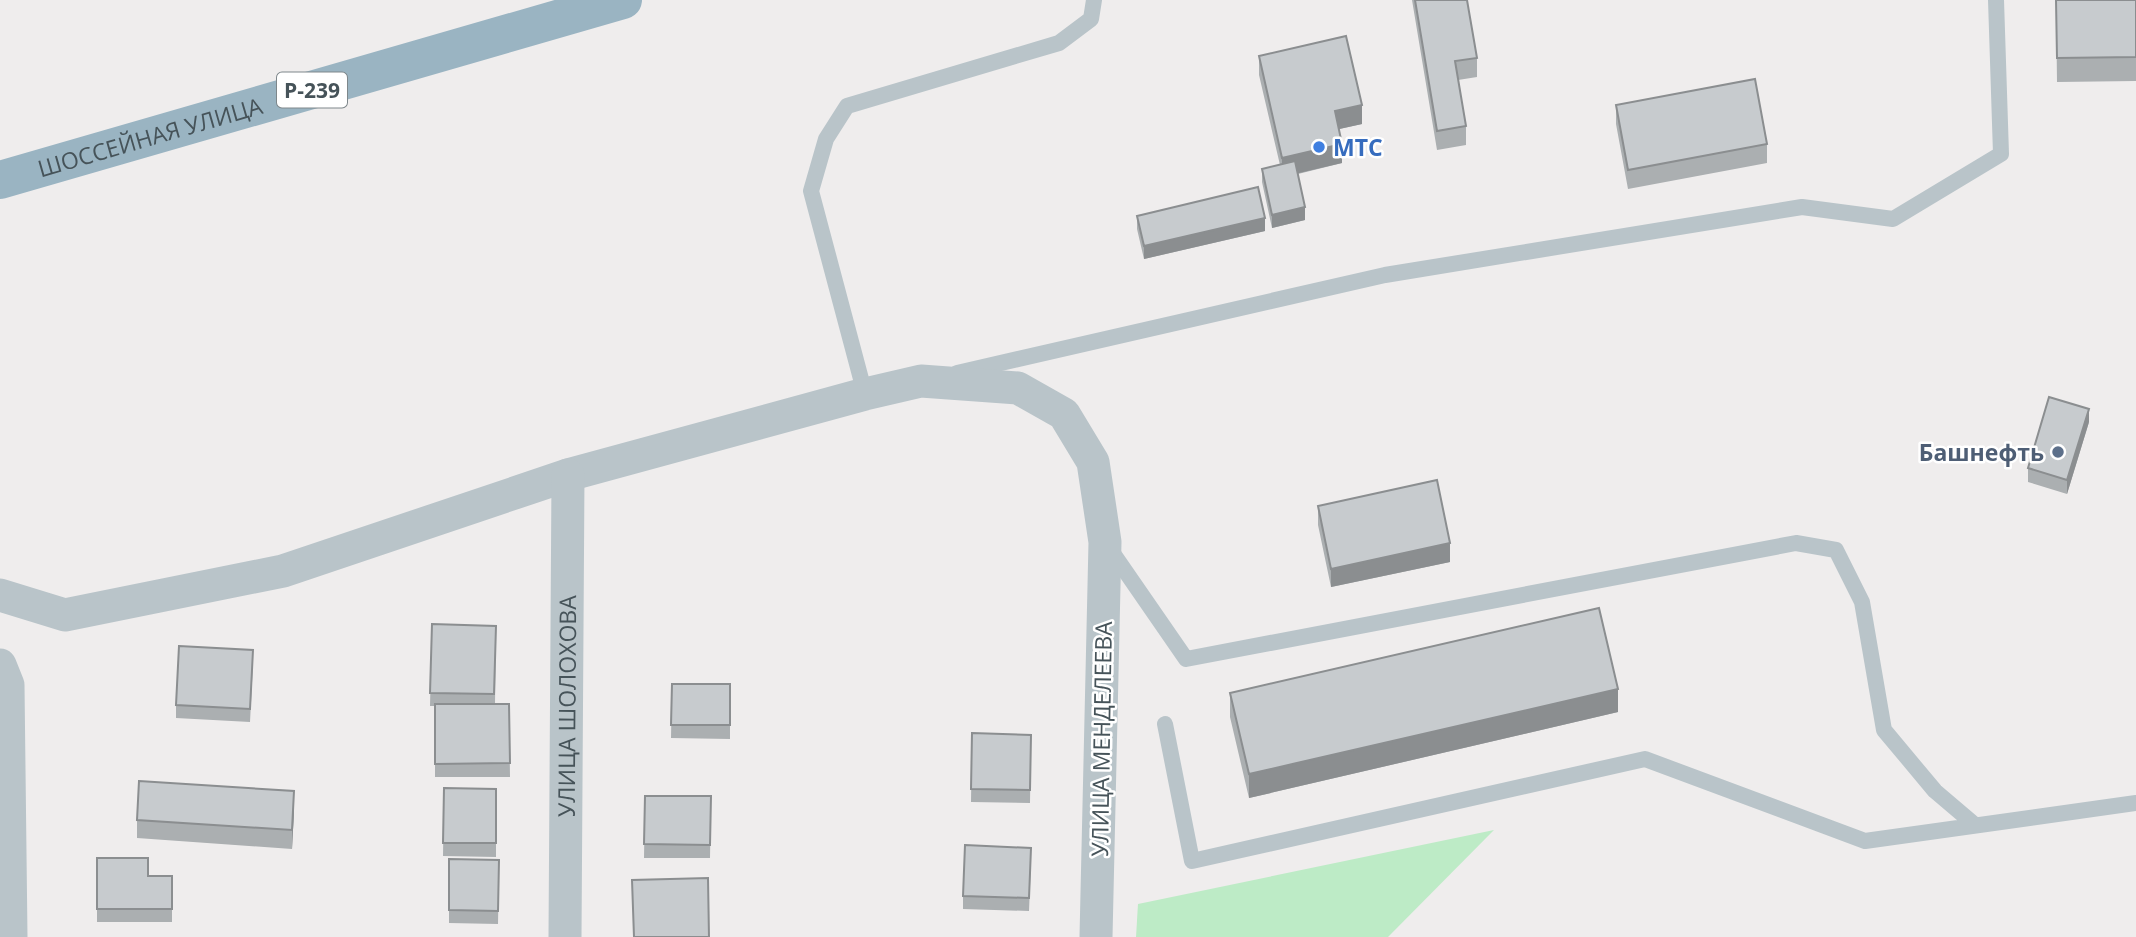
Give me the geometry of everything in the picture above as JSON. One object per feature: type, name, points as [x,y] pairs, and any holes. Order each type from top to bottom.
[{"type":"highway","name":"ШОССЕЙНАЯ УЛИЦА","points":[[0,180],[623,0]]},
{"type":"street","name":"УЛИЦА МЕНДЕЛЕЕВА","points":[[0,595],[65,615],[283,571],[568,475],[865,394],[921,381],[1018,388],[1064,414],[1093,462],[1105,542],[1097,937]]},
{"type":"street","name":"УЛИЦА ШОЛОХОВА","points":[[565,937],[568,475]]},
{"type":"street","points":[[0,665],[8,685],[11,937]]},
{"type":"lane","points":[[865,394],[811,191],[826,139],[846,106],[1059,43],[1091,19],[1094,0]]},
{"type":"lane","points":[[921,381],[1385,275],[1802,207],[1893,219],[2001,154],[1996,0]]},
{"type":"lane","points":[[1105,542],[1186,659],[1796,543],[1836,550],[1862,603],[1884,730],[1935,791],[1975,825]]},
{"type":"lane","points":[[1165,724],[1192,861],[1645,759],[1865,841],[2136,803]]},
{"type":"green space","points":[[1494,830],[1388,937],[1136,937],[1138,904]]},
{"type":"building","points":[[1415,0],[1467,0],[1477,58],[1455,61],[1466,126],[1437,131]]},
{"type":"building","points":[[2056,0],[2136,0],[2136,57],[2057,58]]},
{"type":"building","points":[[1346,36],[1362,105],[1335,111],[1342,144],[1282,158],[1259,56]]},
{"type":"building","points":[[1755,79],[1767,144],[1628,170],[1616,105]]},
{"type":"building","points":[[1295,161],[1305,207],[1272,215],[1262,169]]},
{"type":"building","points":[[1258,187],[1265,218],[1144,246],[1137,216]]},
{"type":"building","name":"Башнефть","points":[[2049,397],[2089,409],[2067,480],[2028,468]]},
{"type":"building","points":[[1437,480],[1450,543],[1331,569],[1318,506]]},
{"type":"building","points":[[1599,608],[1618,689],[1249,774],[1230,693]]},
{"type":"building","points":[[432,624],[496,626],[494,694],[430,693]]},
{"type":"building","points":[[179,646],[253,650],[250,709],[176,705]]},
{"type":"building","points":[[672,684],[730,684],[730,725],[671,725]]},
{"type":"building","points":[[435,704],[509,704],[510,763],[435,764]]},
{"type":"building","points":[[972,733],[1031,735],[1030,790],[971,789]]},
{"type":"building","points":[[139,781],[294,791],[292,830],[137,820]]},
{"type":"building","points":[[444,788],[496,789],[496,843],[443,843]]},
{"type":"building","points":[[645,796],[711,796],[710,845],[644,844]]},
{"type":"building","points":[[965,845],[1031,848],[1029,898],[963,896]]},
{"type":"building","points":[[97,858],[148,858],[148,876],[172,876],[172,909],[97,909]]},
{"type":"building","points":[[449,859],[499,860],[498,911],[449,910]]},
{"type":"building","points":[[708,878],[709,937],[634,937],[632,880]]},
{"type":"place","name":"МТС","points":[[1319,147]]},
{"type":"place","name":"Башнефть","points":[[2058,452]]}]
